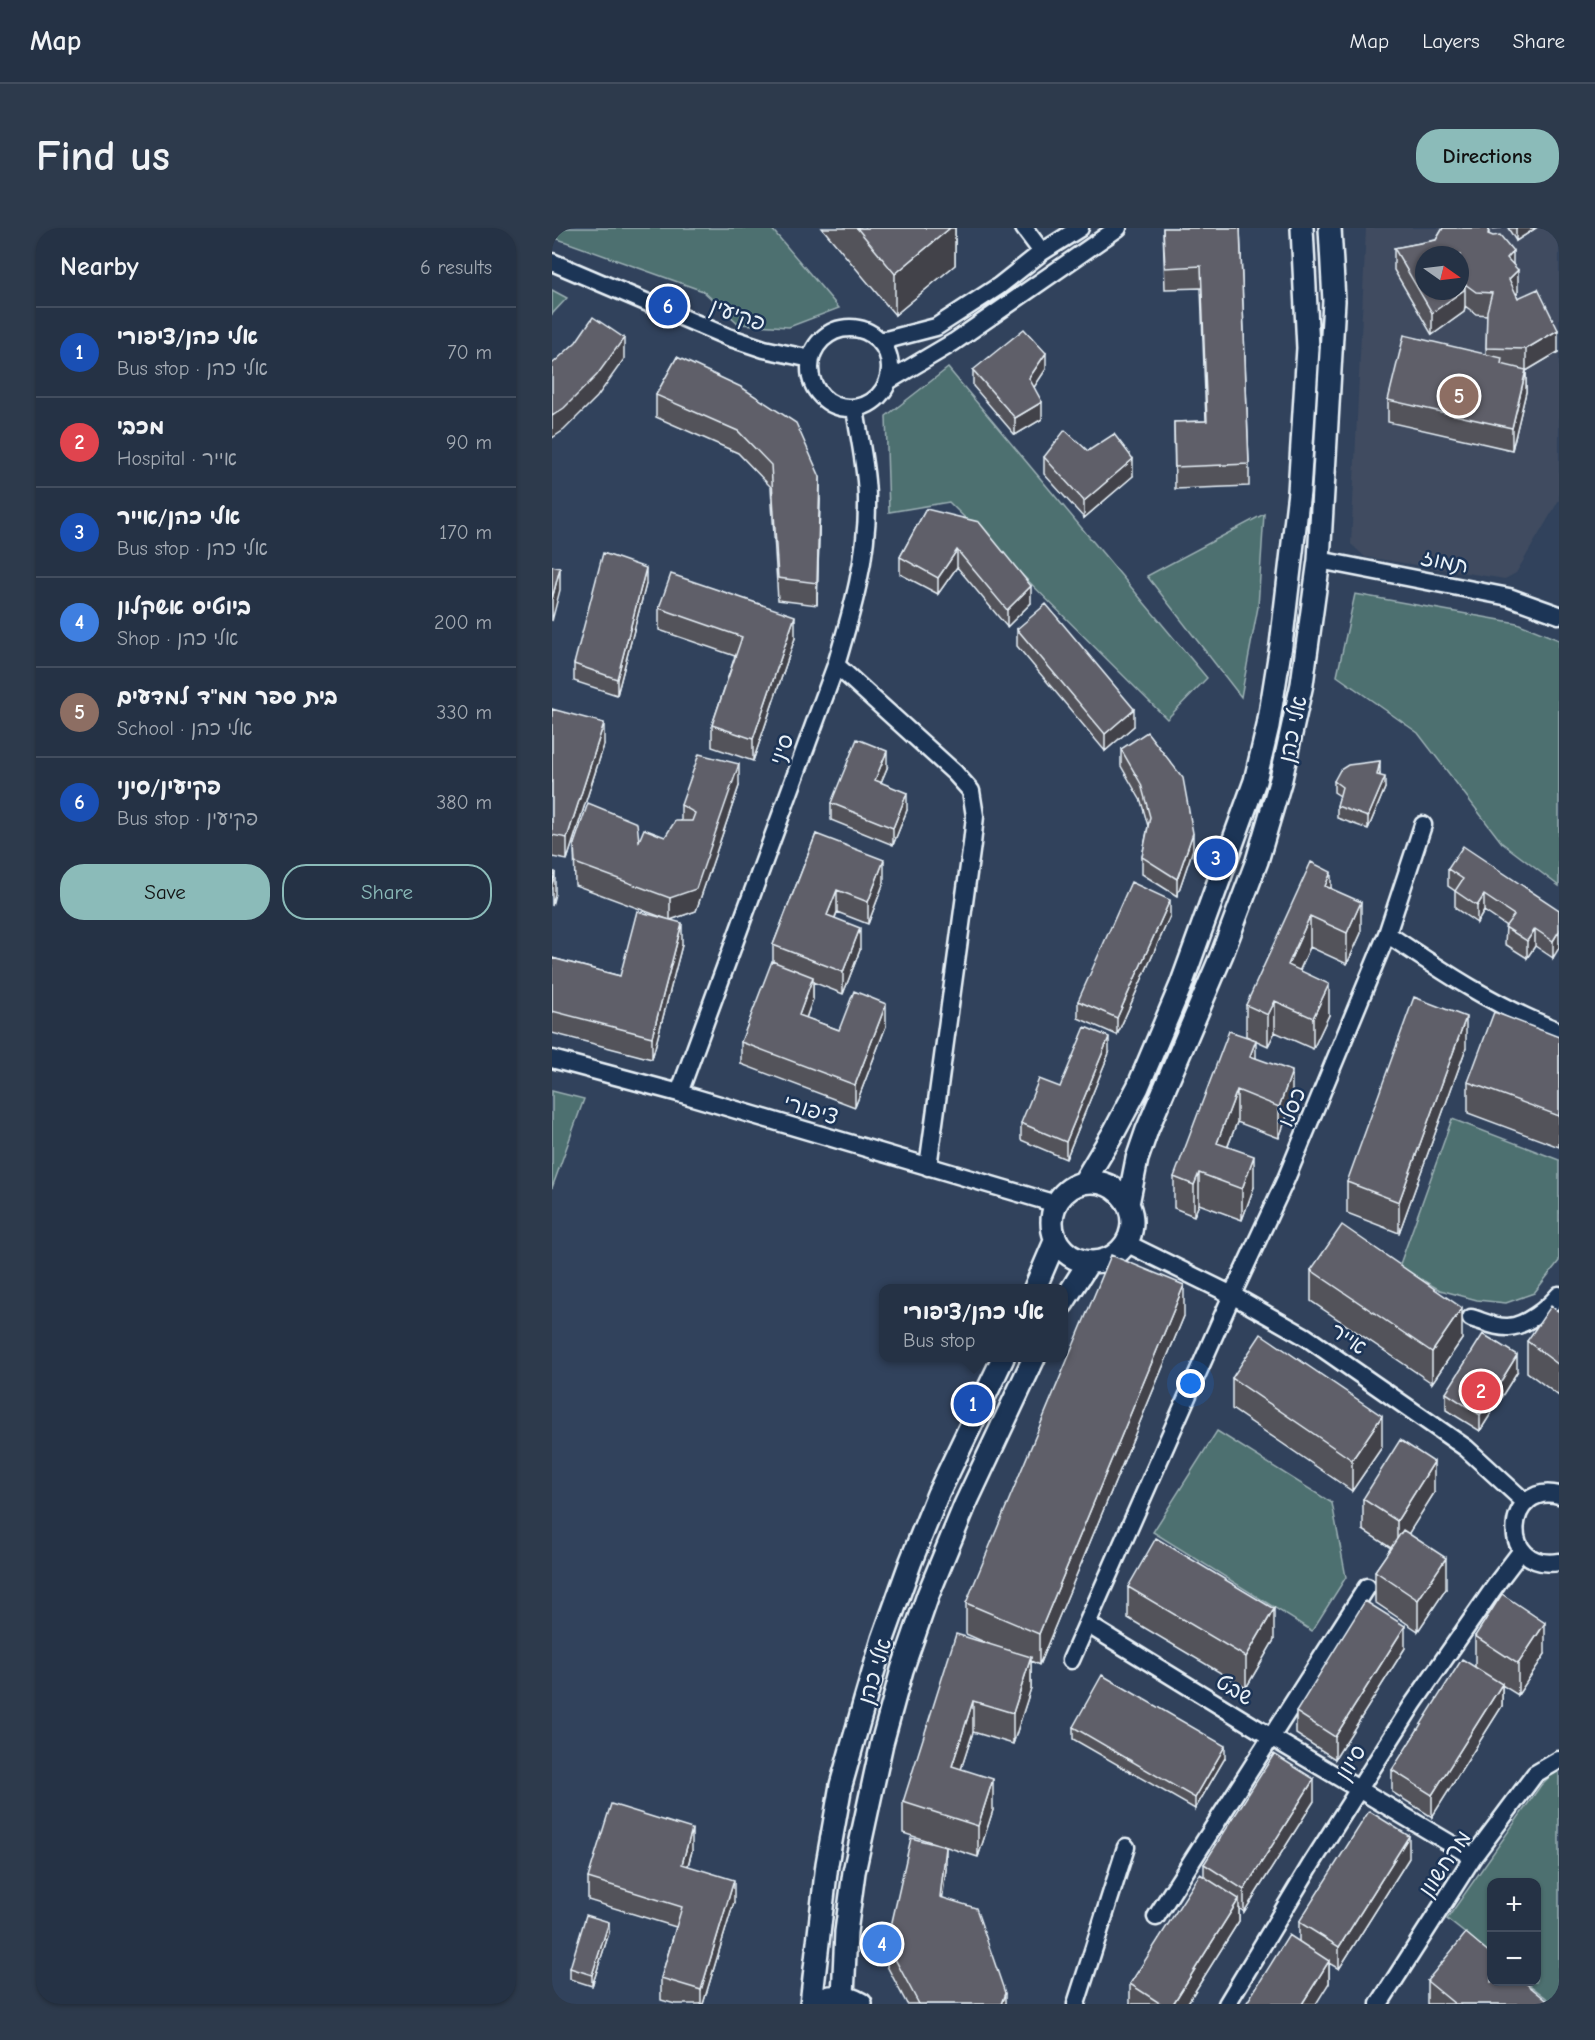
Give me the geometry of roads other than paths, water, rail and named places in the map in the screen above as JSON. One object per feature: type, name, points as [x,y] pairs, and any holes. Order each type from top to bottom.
[{"type":"street","points":[[1024,228],[1042,252]]},
{"type":"street","points":[[880,340],[936,327],[999,286],[1042,252],[1080,228]]},
{"type":"street","points":[[888,381],[954,342],[1118,228]]},
{"type":"street","name":"אלי כהן","points":[[1084,1182],[1138,1087],[1181,985],[1255,781],[1268,726],[1291,569],[1301,459],[1308,348],[1302,228]]},
{"type":"street","name":"אלי כהן","points":[[1128,1204],[1137,1158],[1147,1130],[1222,954],[1257,861],[1281,779],[1302,684],[1319,560],[1334,301],[1330,228]]},
{"type":"street","name":"פקיעין","points":[[552,262],[728,337],[764,349],[811,359]]},
{"type":"street","points":[[858,328],[880,340],[890,359],[891,370],[888,381],[884,391],[866,405],[842,408],[830,404],[820,395],[812,378],[811,359],[816,347],[834,331],[858,328]]},
{"type":"street","name":"סיני","points":[[679,1093],[836,665],[855,597],[865,548],[867,498],[855,408]]},
{"type":"street","name":"תמוז","points":[[1319,560],[1509,597],[1559,615]]},
{"type":"street","points":[[836,665],[956,772],[970,791],[975,816],[927,1167]]},
{"type":"street","name":"כסלו","points":[[1071,1660],[1232,1295],[1286,1179],[1387,934],[1423,825]]},
{"type":"street","points":[[1387,934],[1467,987],[1524,1018],[1559,1031]]},
{"type":"street","name":"ציפורי","points":[[552,1059],[679,1093],[1056,1204]]},
{"type":"street","points":[[1084,1182],[1110,1185],[1128,1204],[1132,1217],[1131,1230],[1126,1243],[1110,1257],[1100,1261],[1089,1262],[1075,1258],[1064,1251],[1056,1239],[1053,1228],[1052,1215],[1056,1204],[1072,1186],[1084,1182]]},
{"type":"street","points":[[1037,1284],[1056,1239]]},
{"type":"street","name":"אייר","points":[[1126,1243],[1232,1295],[1306,1337],[1466,1448],[1526,1503]]},
{"type":"street","points":[[1068,1295],[1089,1262]]},
{"type":"street","points":[[1471,1318],[1508,1327],[1532,1318],[1552,1304],[1559,1295]]},
{"type":"street","name":"אלי כהן","points":[[812,2004],[831,1841],[841,1785],[865,1700],[910,1561],[938,1494],[1001,1362]]},
{"type":"street","name":"אלי כהן","points":[[852,2000],[846,1932],[854,1872],[882,1743],[902,1670],[928,1595],[961,1515],[1032,1362]]},
{"type":"street","points":[[1559,1495],[1547,1493],[1526,1503],[1519,1511],[1515,1521],[1515,1531],[1522,1550],[1539,1562],[1559,1562]]},
{"type":"street","name":"סיוון","points":[[1227,2004],[1310,1866],[1420,1695],[1522,1550]]},
{"type":"street","points":[[1156,1917],[1367,1587]]},
{"type":"street","name":"שבט","points":[[1087,1624],[1473,1857]]},
{"type":"street","name":"מרחשוון","points":[[1385,2001],[1473,1857],[1535,1774],[1559,1760]]},
{"type":"street","points":[[1076,2004],[1126,1847]]},
{"type":"street","points":[[812,2004],[832,1996],[852,2000]]},
{"type":"place","name":"פקיעין/סיני","points":[[668,306]]},
{"type":"place","name":"בית ספר ממ\"ד למדעים","points":[[1459,396]]},
{"type":"place","name":"אלי כהן/אייר","points":[[1216,858]]},
{"type":"place","name":"מכבי","points":[[1481,1391]]},
{"type":"place","name":"אלי כהן/ציפורי","points":[[973,1404]]},
{"type":"place","name":"ביוטיס אשקלון","points":[[882,1944]]}]
